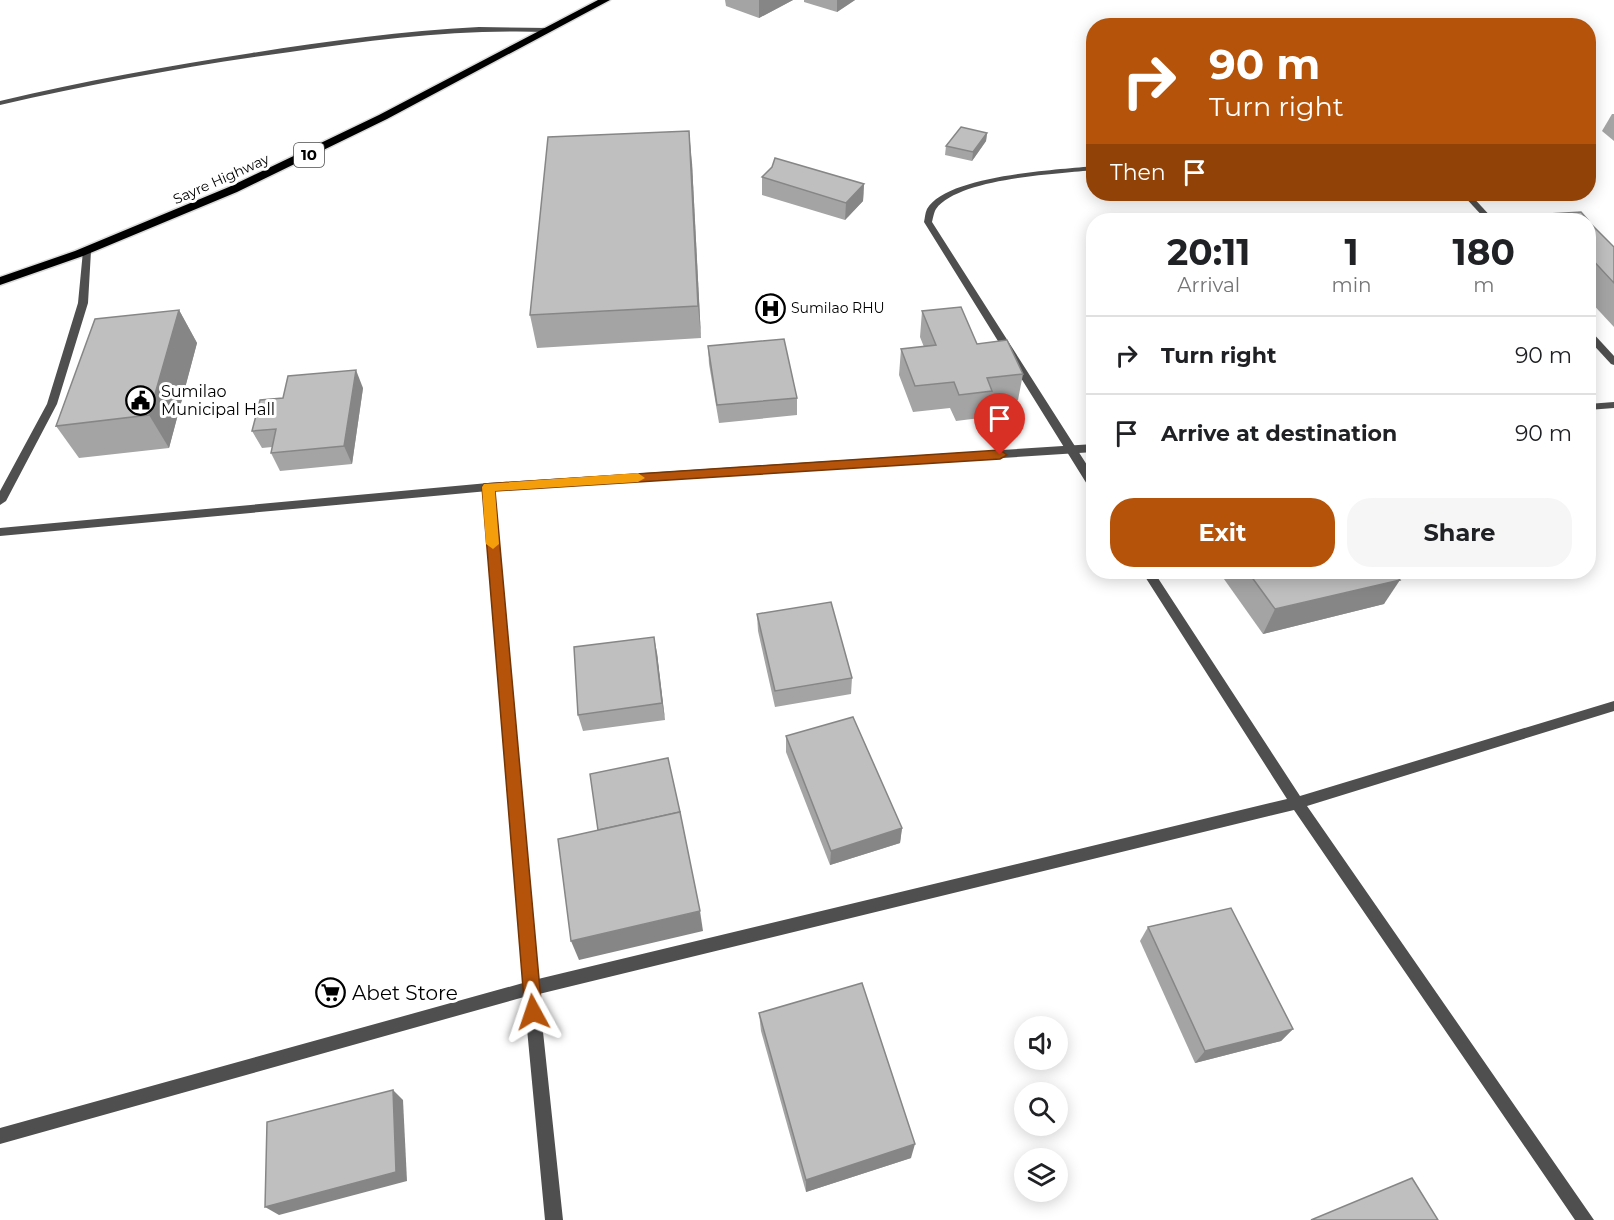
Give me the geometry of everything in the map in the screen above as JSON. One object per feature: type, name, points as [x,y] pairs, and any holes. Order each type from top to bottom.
[{"type":"highway","name":"Sayre Highway","points":[[0,281],[87,251],[232,192],[408,105],[605,0]]},
{"type":"street","points":[[0,103],[194,64],[355,40],[444,30],[504,27],[548,30]]},
{"type":"street","points":[[1086,169],[991,180],[956,192],[940,201],[931,210],[928,222],[1086,474]]},
{"type":"street","points":[[1472,201],[1484,213]]},
{"type":"street","points":[[0,501],[52,404],[83,303],[87,251]]},
{"type":"street","points":[[1596,342],[1614,362]]},
{"type":"street","points":[[1596,406],[1614,405]]},
{"type":"street","points":[[0,531],[488,487],[1086,449]]},
{"type":"street","points":[[488,487],[531,988],[554,1220]]},
{"type":"street","points":[[1152,579],[1296,803],[1585,1220]]},
{"type":"street","points":[[0,1136],[531,988],[1296,803],[1614,706]]},
{"type":"building","points":[[961,127],[987,133],[973,152],[946,146]]},
{"type":"building","points":[[689,131],[698,306],[530,315],[548,137]]},
{"type":"building","points":[[775,158],[864,184],[846,203],[762,177],[772,167]]},
{"type":"building","points":[[1596,229],[1614,247],[1614,283],[1596,264]]},
{"type":"building","points":[[961,307],[977,344],[1007,340],[1023,374],[987,378],[992,391],[959,395],[954,382],[915,386],[901,349],[936,345],[922,311]]},
{"type":"building","points":[[179,310],[149,415],[56,426],[95,319]]},
{"type":"building","points":[[784,339],[797,398],[717,405],[708,346]]},
{"type":"building","points":[[356,370],[344,446],[271,453],[276,429],[252,431],[260,400],[283,398],[288,376]]},
{"type":"building","points":[[1253,579],[1400,580],[1275,609]]},
{"type":"building","points":[[831,602],[852,678],[775,691],[757,614]]},
{"type":"building","points":[[654,637],[662,703],[578,715],[574,647]]},
{"type":"building","points":[[853,717],[902,828],[831,851],[786,736]]},
{"type":"building","points":[[668,758],[680,812],[598,830],[590,774]]},
{"type":"building","points":[[680,812],[700,911],[571,941],[558,839]]},
{"type":"building","points":[[1231,908],[1293,1029],[1205,1051],[1148,927]]},
{"type":"building","points":[[862,983],[915,1144],[806,1180],[759,1013]]},
{"type":"building","points":[[393,1090],[396,1172],[265,1207],[267,1122]]},
{"type":"building","points":[[1412,1178],[1438,1220],[1311,1220]]},
{"type":"slow traffic","points":[[493,544],[488,487],[638,478]]},
{"type":"place","name":"Sumilao RHU","points":[[770,308]]},
{"type":"place","name":"Sumilao Municipal Hall","points":[[140,400]]},
{"type":"place","name":"Abet Store","points":[[331,993]]},
{"type":"route","points":[[533,1012],[488,487],[1000,455]]}]
